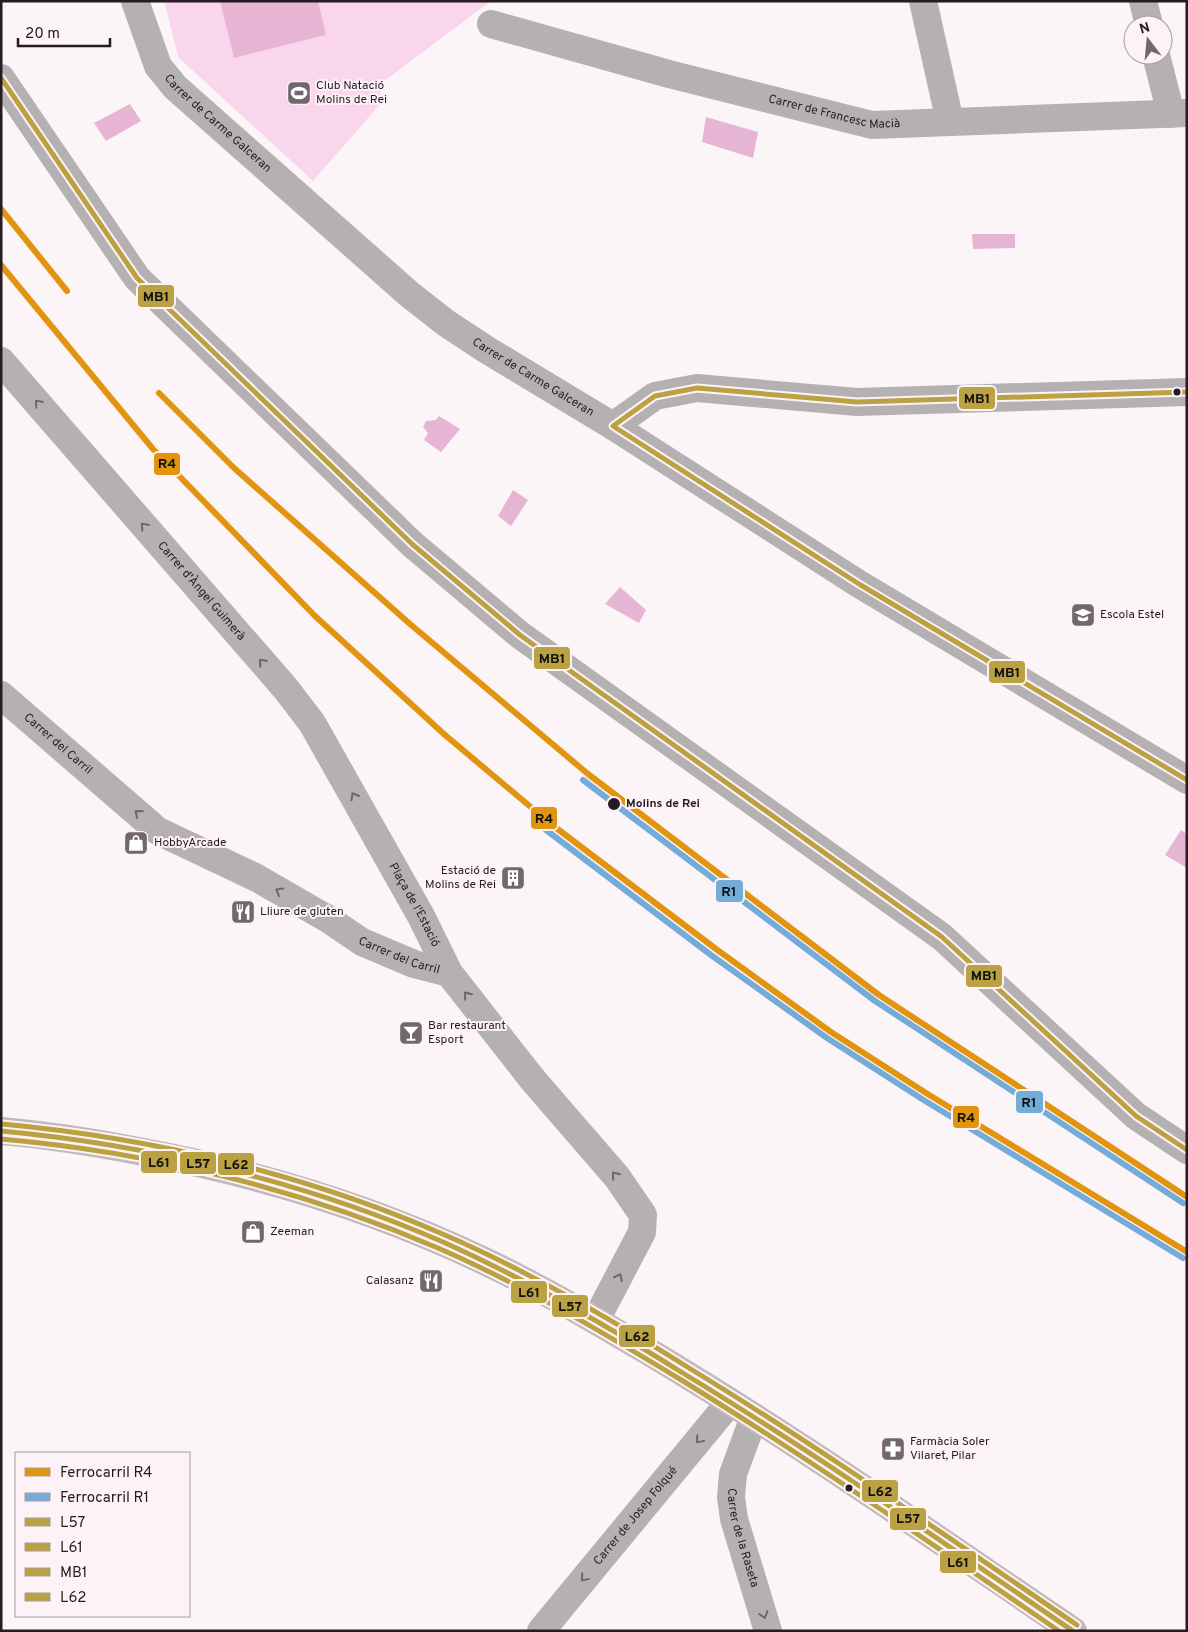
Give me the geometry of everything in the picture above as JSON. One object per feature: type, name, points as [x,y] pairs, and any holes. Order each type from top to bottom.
[{"type":"main road","points":[[1,1131],[94,1142],[186,1160],[274,1182],[348,1206],[481,1259],[596,1320],[754,1417],[1073,1631]]},
{"type":"street","name":"Carrer de Carme Galceran","points":[[135,1],[158,66],[175,88],[410,294],[446,323],[613,426],[860,584],[1187,780]]},
{"type":"street","points":[[923,1],[950,122]]},
{"type":"street","points":[[1143,1],[1146,15]]},
{"type":"street","name":"Carrer de Francesc Macià","points":[[491,24],[669,74],[872,125],[1179,113]]},
{"type":"street","points":[[1160,65],[1179,113]]},
{"type":"street","points":[[1,78],[137,278],[412,544],[520,635],[843,867],[896,902],[942,937],[1136,1116],[1187,1150]]},
{"type":"street","name":"Carrer d'Àngel Guimerà","points":[[1,361],[286,689],[312,723],[377,838]]},
{"type":"street","points":[[613,426],[655,396],[696,388],[857,402],[1187,392]]},
{"type":"street","name":"Carrer del Carril","points":[[1,695],[158,831],[257,878],[328,919],[362,942],[414,964],[449,973],[533,1080],[618,1177],[643,1215],[642,1232],[596,1320]]},
{"type":"street","name":"Plaça de l'Estació","points":[[377,838],[421,916],[449,973]]},
{"type":"street","name":"Carrer de Josep Folqué","points":[[541,1631],[730,1402]]},
{"type":"street","name":"Carrer de la Raseta","points":[[754,1417],[733,1474],[731,1498],[734,1519],[768,1625],[768,1631]]},
{"type":"shaded area","name":"Club Natació Molins de Rei","points":[[164,1],[491,1],[379,85],[382,102],[313,181],[178,57]]},
{"type":"shaded area","points":[[220,1],[318,1],[326,35],[234,58]]},
{"type":"shaded area","points":[[130,104],[141,121],[106,141],[94,123]]},
{"type":"shaded area","points":[[706,117],[758,132],[753,158],[702,142]]},
{"type":"shaded area","points":[[972,234],[1015,234],[1015,248],[973,249]]},
{"type":"shaded area","points":[[439,416],[460,429],[441,452],[424,440],[428,433],[423,427],[426,421],[436,420]]},
{"type":"shaded area","points":[[513,490],[528,500],[511,526],[498,516]]},
{"type":"shaded area","points":[[620,587],[646,610],[639,623],[605,604]]},
{"type":"shaded area","points":[[1181,830],[1187,834],[1187,868],[1165,855]]},
{"type":"rail line","name":"R4","points":[[1,209],[67,291]]},
{"type":"rail line","name":"R4","points":[[1,265],[153,449],[315,616],[445,735],[551,824],[716,949],[831,1032],[926,1093],[1187,1252]]},
{"type":"rail line","name":"R4","points":[[159,393],[234,468],[410,624],[588,774],[879,995],[1187,1197]]},
{"type":"rail line","name":"R1","points":[[583,780],[875,1001],[1183,1203]]},
{"type":"rail line","name":"R1","points":[[546,830],[711,955],[827,1038],[922,1099],[1183,1258]]},
{"type":"transit line","name":"MB1","points":[[1,78],[137,278],[412,544],[520,635],[942,937],[1136,1116],[1187,1150]]},
{"type":"transit line","name":"MB1","points":[[1187,392],[857,402],[697,388],[655,396],[613,426],[859,584],[1187,780]]},
{"type":"transit line","name":"L62","points":[[2,1124],[59,1130],[115,1139],[172,1149],[228,1162],[338,1194],[392,1213],[477,1249],[539,1280],[600,1314],[739,1399],[885,1494],[1077,1625]]},
{"type":"transit line","name":"L57","points":[[1,1131],[58,1137],[114,1146],[171,1156],[227,1169],[337,1201],[443,1242],[537,1288],[597,1321],[735,1405],[881,1500],[1073,1631]]},
{"type":"transit line","name":"L61","points":[[1,1139],[113,1153],[224,1176],[332,1208],[386,1227],[470,1262],[563,1310],[731,1411],[826,1472],[1059,1631]]},
{"type":"place","name":"Club Natació Molins de Rei","points":[[299,93]]},
{"type":"place","name":"Escola Estel","points":[[1083,615]]},
{"type":"place","name":"Molins de Rei","points":[[614,804]]},
{"type":"place","name":"HobbyArcade","points":[[136,843]]},
{"type":"place","name":"Estació de Molins de Rei","points":[[513,878]]},
{"type":"place","name":"Lliure de gluten","points":[[243,912]]},
{"type":"place","name":"Bar restaurant Esport","points":[[411,1033]]},
{"type":"place","name":"Zeeman","points":[[253,1232]]},
{"type":"place","name":"Calasanz","points":[[431,1281]]},
{"type":"place","name":"Farmàcia Soler Vilaret, Pilar","points":[[893,1449]]}]
